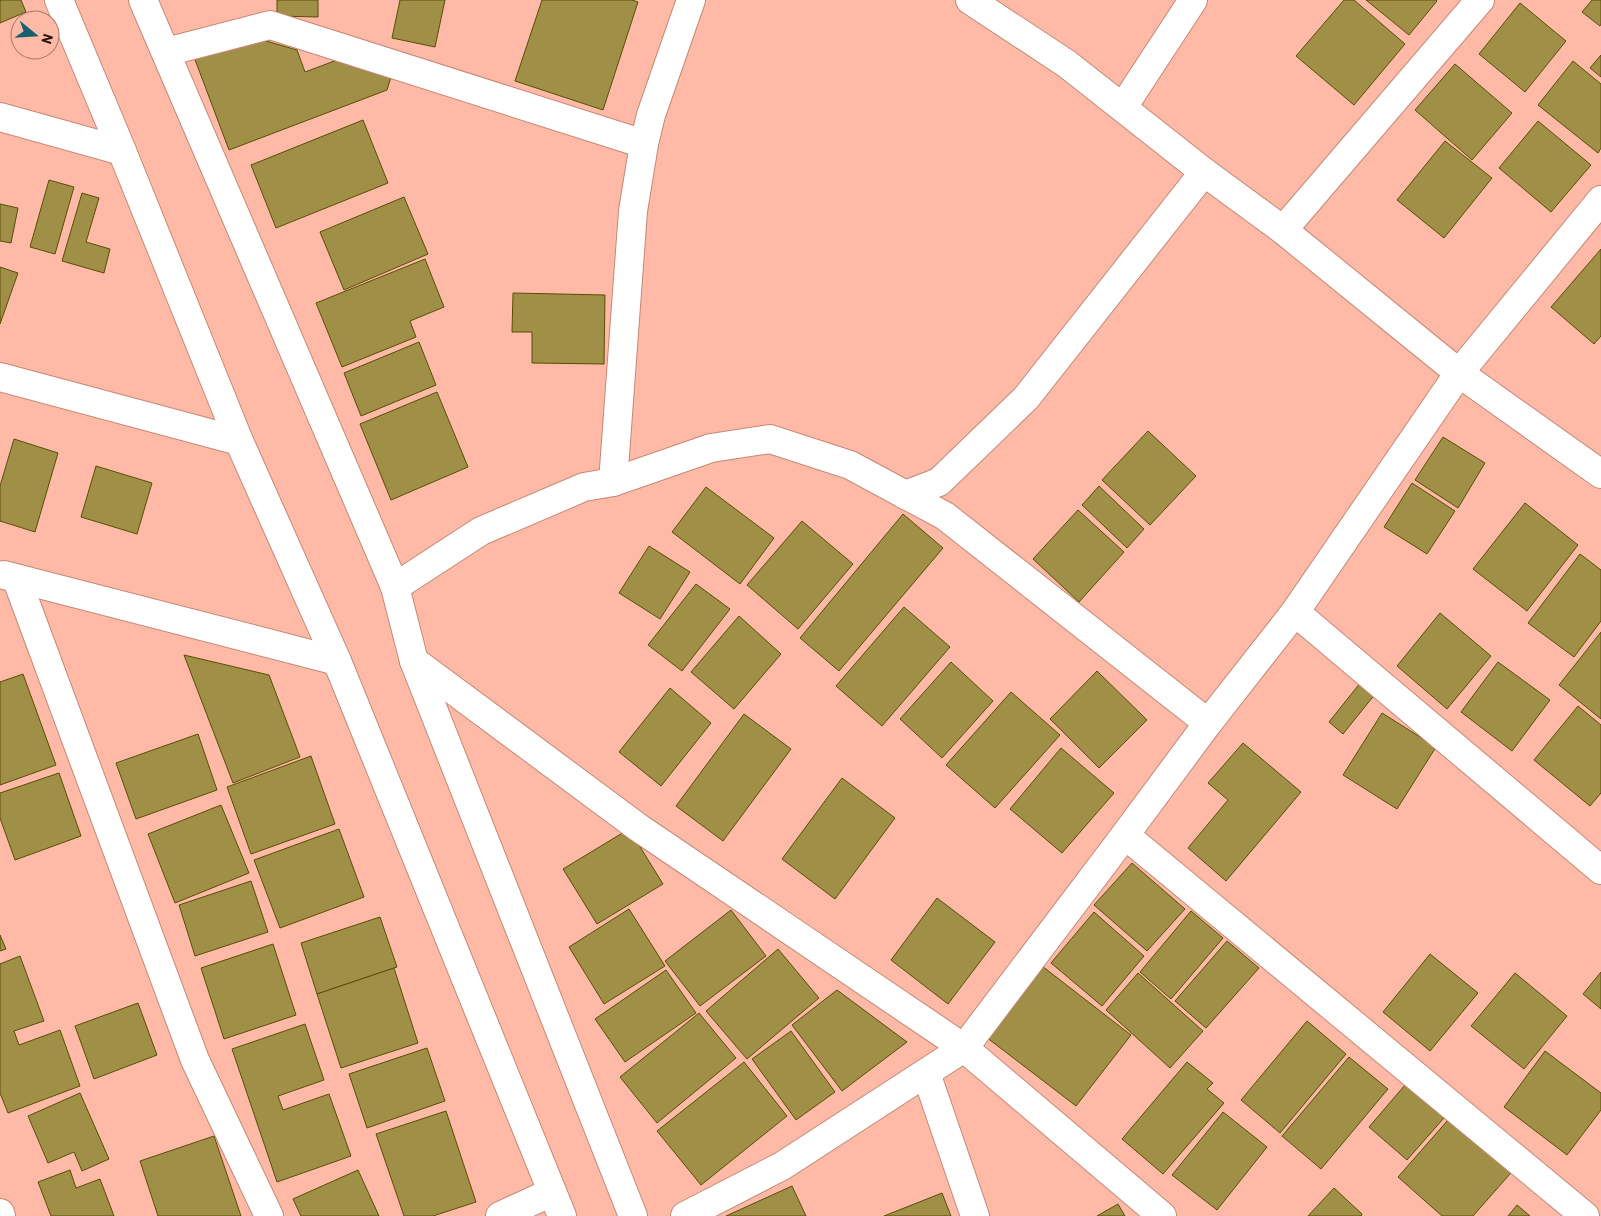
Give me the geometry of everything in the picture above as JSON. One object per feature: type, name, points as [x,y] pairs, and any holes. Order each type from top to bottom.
[{"type":"street","points":[[59,0],[239,441],[337,662],[557,1204],[500,1216]]},
{"type":"street","points":[[144,0],[395,587],[414,661],[632,1216]]},
{"type":"street","points":[[613,482],[633,211],[644,144],[651,115],[692,0]]},
{"type":"street","points":[[970,0],[1068,64],[1204,172],[1283,230],[1458,373],[1601,474]]},
{"type":"street","points":[[1123,107],[1193,0]]},
{"type":"street","points":[[1283,230],[1480,0]]},
{"type":"street","points":[[166,52],[270,25],[644,144]]},
{"type":"street","points":[[0,118],[122,151]]},
{"type":"street","points":[[905,495],[939,482],[1026,398],[1204,172]]},
{"type":"street","points":[[685,1216],[782,1166],[964,1048],[1208,723],[1295,612],[1458,373],[1601,200]]},
{"type":"street","points":[[0,377],[239,441]]},
{"type":"street","points":[[395,587],[481,531],[584,487],[613,482],[711,448],[770,439],[850,466],[944,516],[1208,723]]},
{"type":"street","points":[[9,577],[337,662]]},
{"type":"street","points":[[9,577],[195,1060],[269,1216]]},
{"type":"street","points":[[1295,612],[1601,870]]},
{"type":"street","points":[[414,661],[639,828],[964,1048],[1162,1216]]},
{"type":"street","points":[[1125,835],[1585,1216]]},
{"type":"street","points":[[926,1073],[975,1216]]},
{"type":"building","points":[[0,0],[21,0],[25,10],[10,10],[10,19],[0,23]]},
{"type":"building","points":[[277,0],[318,0],[318,17],[277,16]]},
{"type":"building","points":[[400,0],[445,0],[435,47],[392,38]]},
{"type":"building","points":[[542,0],[632,0],[638,2],[603,110],[515,81]]},
{"type":"building","points":[[1344,0],[1354,0],[1405,44],[1354,105],[1296,56]]},
{"type":"building","points":[[1366,0],[1436,0],[1437,1],[1409,35]]},
{"type":"building","points":[[1592,0],[1601,0],[1600,26],[1582,12]]},
{"type":"building","points":[[1520,3],[1566,41],[1525,92],[1479,54]]},
{"type":"building","points":[[249,36],[297,50],[305,72],[337,60],[391,77],[387,90],[229,150],[194,57]]},
{"type":"building","points":[[1601,55],[1601,77],[1590,68]]},
{"type":"building","points":[[1573,61],[1601,84],[1601,148],[1598,153],[1538,105]]},
{"type":"building","points":[[1455,64],[1512,113],[1472,160],[1415,110]]},
{"type":"building","points":[[363,120],[388,183],[276,228],[251,165]]},
{"type":"building","points":[[1538,121],[1591,165],[1551,212],[1499,168]]},
{"type":"building","points":[[1445,141],[1492,178],[1444,238],[1397,200]]},
{"type":"building","points":[[49,180],[74,187],[55,254],[30,247]]},
{"type":"building","points":[[82,193],[99,198],[86,242],[110,249],[104,273],[62,261]]},
{"type":"building","points":[[404,197],[428,254],[344,290],[320,232]]},
{"type":"building","points":[[0,204],[18,208],[11,243],[0,241]]},
{"type":"building","points":[[1601,249],[1601,336],[1594,344],[1551,307]]},
{"type":"building","points":[[425,259],[444,307],[410,321],[416,337],[342,367],[316,303]]},
{"type":"building","points":[[0,267],[18,273],[0,324]]},
{"type":"building","points":[[513,293],[605,295],[604,364],[532,363],[532,332],[512,332]]},
{"type":"building","points":[[419,342],[436,385],[361,416],[344,373]]},
{"type":"building","points":[[437,392],[468,467],[391,500],[360,424]]},
{"type":"building","points":[[1148,431],[1196,476],[1150,525],[1102,480]]},
{"type":"building","points":[[1443,437],[1485,463],[1458,508],[1415,480]]},
{"type":"building","points":[[14,439],[58,453],[35,532],[0,521],[0,486]]},
{"type":"building","points":[[96,466],[152,483],[137,534],[81,517]]},
{"type":"building","points":[[1412,483],[1455,511],[1427,554],[1384,527]]},
{"type":"building","points":[[1099,486],[1144,529],[1127,548],[1082,505]]},
{"type":"building","points":[[706,487],[774,538],[740,584],[672,532]]},
{"type":"building","points":[[1525,503],[1578,545],[1527,611],[1473,569]]},
{"type":"building","points":[[1078,510],[1124,552],[1079,602],[1033,559]]},
{"type":"building","points":[[903,514],[943,548],[839,671],[800,638]]},
{"type":"building","points":[[802,521],[853,564],[798,629],[747,585]]},
{"type":"building","points":[[649,546],[690,572],[660,619],[619,593]]},
{"type":"building","points":[[1580,554],[1601,570],[1601,621],[1574,657],[1528,623]]},
{"type":"building","points":[[696,584],[730,609],[682,671],[648,645]]},
{"type":"building","points":[[904,607],[950,647],[882,726],[836,686]]},
{"type":"building","points":[[1440,613],[1491,656],[1447,709],[1397,666]]},
{"type":"building","points":[[739,616],[781,654],[734,709],[691,672]]},
{"type":"building","points":[[1601,632],[1601,719],[1559,685]]},
{"type":"building","points":[[184,655],[269,675],[300,757],[233,783]]},
{"type":"building","points":[[951,662],[993,701],[942,758],[900,719]]},
{"type":"building","points":[[1498,662],[1550,700],[1512,751],[1461,712]]},
{"type":"building","points":[[1097,671],[1147,720],[1099,768],[1050,719]]},
{"type":"building","points":[[23,674],[56,765],[0,785],[0,682]]},
{"type":"building","points":[[1361,682],[1376,693],[1343,734],[1329,722]]},
{"type":"building","points":[[670,688],[711,723],[661,786],[619,752]]},
{"type":"building","points":[[1011,692],[1060,735],[995,808],[946,765]]},
{"type":"building","points":[[1578,706],[1601,725],[1601,793],[1590,806],[1534,760]]},
{"type":"building","points":[[1382,713],[1436,747],[1397,809],[1343,775]]},
{"type":"building","points":[[744,714],[791,749],[723,841],[676,806]]},
{"type":"building","points":[[198,734],[217,790],[136,819],[116,763]]},
{"type":"building","points":[[1243,743],[1301,792],[1226,881],[1188,848],[1228,800],[1208,783]]},
{"type":"building","points":[[1061,748],[1114,793],[1062,853],[1010,809]]},
{"type":"building","points":[[311,756],[335,824],[251,854],[227,787]]},
{"type":"building","points":[[59,773],[81,836],[15,860],[0,818],[0,793]]},
{"type":"building","points":[[842,778],[895,818],[835,899],[782,859]]},
{"type":"building","points":[[221,805],[249,873],[175,903],[148,834]]},
{"type":"building","points":[[339,829],[364,897],[280,928],[254,860]]},
{"type":"building","points":[[629,829],[663,884],[597,924],[563,869]]},
{"type":"building","points":[[1132,863],[1185,909],[1147,951],[1094,905]]},
{"type":"building","points":[[251,881],[268,932],[195,956],[179,905]]},
{"type":"building","points":[[937,898],[995,942],[948,1004],[891,960]]},
{"type":"building","points":[[629,909],[665,966],[604,1004],[569,947]]},
{"type":"building","points":[[731,910],[766,956],[700,1006],[665,961]]},
{"type":"building","points":[[1191,911],[1223,938],[1171,999],[1140,972]]},
{"type":"building","points":[[1094,912],[1144,956],[1102,1006],[1051,963]]},
{"type":"building","points":[[380,917],[397,967],[317,994],[301,943]]},
{"type":"building","points":[[0,935],[6,949],[0,951]]},
{"type":"building","points":[[1227,941],[1259,968],[1206,1028],[1175,1001]]},
{"type":"building","points":[[273,944],[296,1015],[224,1039],[201,968]]},
{"type":"building","points":[[778,949],[819,998],[747,1059],[706,1011]]},
{"type":"building","points":[[1430,954],[1478,993],[1430,1051],[1383,1012]]},
{"type":"building","points":[[20,956],[44,1021],[14,1031],[19,1045],[60,1030],[80,1086],[8,1113],[0,1093],[0,964]]},
{"type":"building","points":[[1042,966],[1131,1035],[1076,1106],[986,1037]]},
{"type":"building","points":[[394,968],[418,1043],[341,1068],[317,994]]},
{"type":"building","points":[[666,970],[696,1013],[625,1062],[595,1019]]},
{"type":"building","points":[[1601,972],[1601,1009],[1583,994]]},
{"type":"building","points":[[1138,973],[1203,1031],[1170,1068],[1106,1010]]},
{"type":"building","points":[[1515,973],[1567,1016],[1524,1069],[1471,1026]]},
{"type":"building","points":[[837,990],[907,1042],[842,1091],[792,1025]]},
{"type":"building","points":[[138,1003],[157,1055],[94,1079],[75,1026]]},
{"type":"building","points":[[699,1013],[736,1058],[657,1123],[620,1077]]},
{"type":"building","points":[[1307,1021],[1346,1054],[1280,1133],[1241,1100]]},
{"type":"building","points":[[305,1024],[324,1080],[278,1096],[283,1110],[329,1094],[351,1156],[277,1182],[232,1049]]},
{"type":"building","points":[[791,1031],[835,1092],[796,1120],[752,1059]]},
{"type":"building","points":[[427,1048],[445,1101],[367,1128],[349,1074]]},
{"type":"building","points":[[1545,1051],[1601,1093],[1601,1110],[1567,1155],[1504,1107]]},
{"type":"building","points":[[1349,1057],[1388,1089],[1321,1169],[1282,1136]]},
{"type":"building","points":[[744,1062],[787,1116],[701,1185],[657,1131]]},
{"type":"building","points":[[1187,1062],[1213,1083],[1207,1089],[1224,1103],[1163,1174],[1122,1139]]},
{"type":"building","points":[[1411,1078],[1450,1111],[1407,1160],[1369,1127]]},
{"type":"building","points":[[80,1093],[109,1159],[82,1171],[74,1152],[48,1163],[28,1116]]},
{"type":"building","points":[[446,1111],[476,1202],[433,1216],[404,1216],[376,1134]]},
{"type":"building","points":[[1223,1112],[1267,1147],[1217,1210],[1172,1175]]},
{"type":"building","points":[[1455,1112],[1517,1166],[1473,1216],[1442,1216],[1398,1177]]},
{"type":"building","points":[[214,1136],[241,1216],[158,1216],[140,1161]]},
{"type":"building","points":[[70,1170],[76,1188],[100,1179],[114,1216],[51,1216],[38,1182]]},
{"type":"building","points":[[358,1170],[379,1216],[301,1216],[293,1199]]},
{"type":"building","points":[[792,1186],[806,1216],[726,1216]]},
{"type":"building","points":[[1334,1188],[1362,1214],[1361,1216],[1308,1216]]},
{"type":"building","points":[[942,1193],[951,1216],[884,1216]]},
{"type":"building","points":[[1118,1204],[1125,1216],[1097,1216]]},
{"type":"building","points":[[1517,1205],[1530,1216],[1508,1216]]}]
